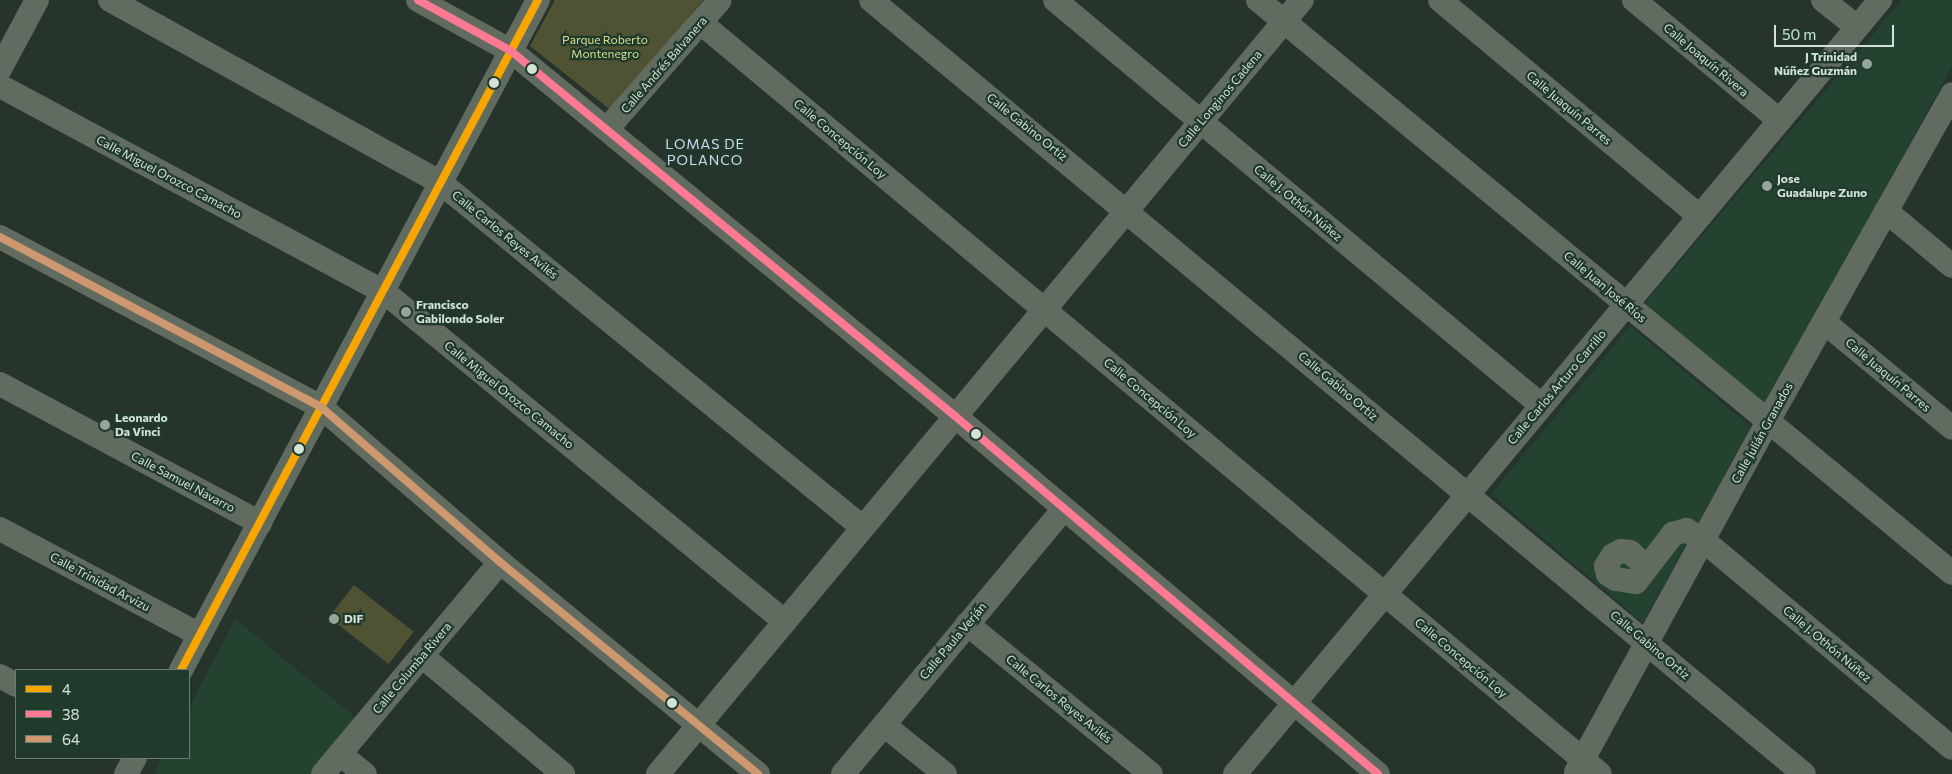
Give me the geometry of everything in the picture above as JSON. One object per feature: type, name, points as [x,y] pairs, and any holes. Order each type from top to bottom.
[{"type":"street","points":[[0,69],[37,0]]},
{"type":"street","name":"Calle Carlos Reyes Avilés","points":[[110,0],[441,182],[862,527]]},
{"type":"street","points":[[418,0],[511,51],[955,416],[1378,774]]},
{"type":"street","points":[[182,669],[538,0]]},
{"type":"street","name":"Calle Andrés Balvanera","points":[[607,129],[720,0]]},
{"type":"street","name":"Calle Gabino Ortiz","points":[[871,0],[1128,210],[1804,774]]},
{"type":"street","name":"Calle J. Othón Núñez","points":[[1055,0],[1541,405]]},
{"type":"street","name":"Calle Juan José Ríos","points":[[1258,0],[1952,574]]},
{"type":"street","name":"Calle Longinos Cadena","points":[[658,774],[1302,0]]},
{"type":"street","name":"Calle Juaquín Parres","points":[[1440,0],[1699,216]]},
{"type":"street","name":"Calle Joaquín Rivera","points":[[1634,0],[1779,120]]},
{"type":"street","points":[[1823,0],[1857,27]]},
{"type":"street","name":"Calle Carlos Arturo Carrillo","points":[[1235,774],[1880,0]]},
{"type":"street","name":"Calle Concepción Loy","points":[[700,23],[1384,593],[1586,769]]},
{"type":"street","name":"Calle Miguel Orozco Camacho","points":[[0,86],[383,291],[784,622]]},
{"type":"street","name":"Calle Julián Granados","points":[[1586,769],[1647,642],[1768,421],[1950,101]]},
{"type":"street","points":[[1886,211],[1952,266]]},
{"type":"street","points":[[0,237],[321,407],[500,562],[758,774]]},
{"type":"street","name":"Calle Juaquín Parres","points":[[1824,322],[1952,428]]},
{"type":"street","name":"Calle Samuel Navarro","points":[[0,384],[260,523]]},
{"type":"street","name":"Calle Paula Verján","points":[[843,774],[1064,508]]},
{"type":"street","name":"Calle Trinidad Arvizu","points":[[0,530],[200,635]]},
{"type":"street","name":"Calle J. Othón Núñez","points":[[1647,567],[1678,530],[1686,530],[1703,540],[1952,748]]},
{"type":"street","name":"Calle Columba Rivera","points":[[323,774],[500,562]]},
{"type":"street","name":"Calle Carlos Reyes Avilés","points":[[967,624],[1151,774]]},
{"type":"street","points":[[422,656],[563,774]]},
{"type":"street","points":[[0,676],[15,684]]},
{"type":"street","points":[[884,725],[945,774]]},
{"type":"street","points":[[340,754],[365,774]]},
{"type":"street","points":[[126,774],[134,759]]},
{"type":"shaded area","points":[[1902,0],[1952,0],[1952,67],[1766,405],[1643,305]]},
{"type":"shaded area","points":[[1630,326],[1751,427],[1643,623],[1491,494]]},
{"type":"shaded area","points":[[235,619],[356,718],[310,774],[154,774],[162,759],[190,759],[190,706]]},
{"type":"green space","name":"Parque Roberto Montenegro","points":[[555,0],[703,0],[612,111],[530,46]]},
{"type":"green space","points":[[354,585],[414,632],[389,664],[329,617]]},
{"type":"transit line","name":"38","points":[[418,0],[511,51],[955,416],[1378,774]]},
{"type":"transit line","name":"4","points":[[182,669],[538,0]]},
{"type":"transit line","name":"64","points":[[0,237],[321,407],[500,562],[758,774]]},
{"type":"place","name":"J Trinidad Núñez Guzmán","points":[[1867,64]]},
{"type":"place","name":"Jose Guadalupe Zuno","points":[[1767,186]]},
{"type":"place","name":"Francisco Gabilondo Soler","points":[[406,312]]},
{"type":"place","name":"Leonardo Da Vinci","points":[[105,425]]},
{"type":"place","name":"DIF","points":[[334,619]]},
{"type":"district","name":"LOMAS DE POLANCO","points":[[705,152]]}]
